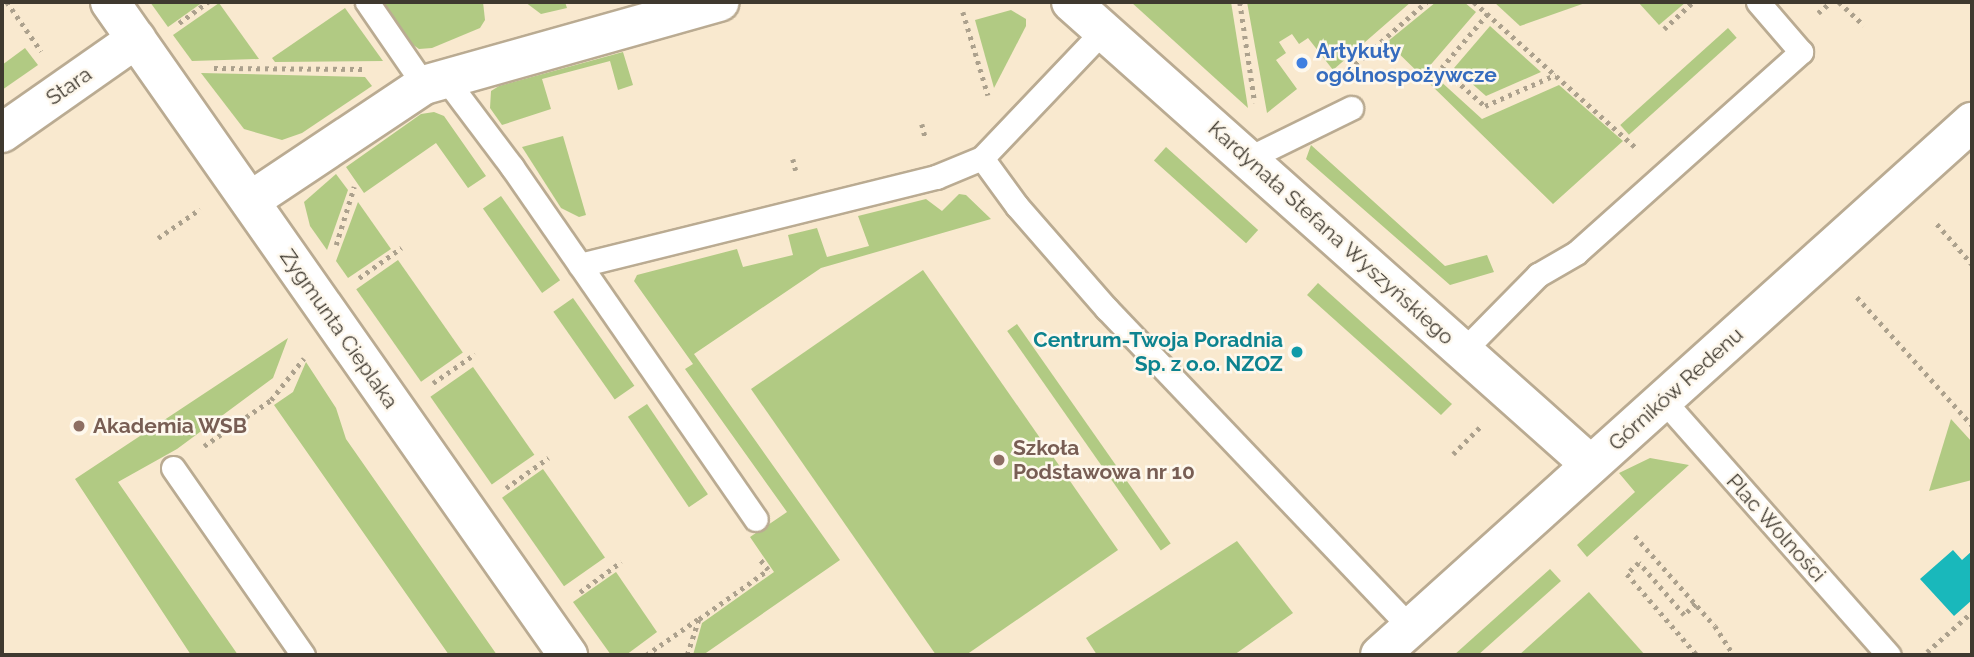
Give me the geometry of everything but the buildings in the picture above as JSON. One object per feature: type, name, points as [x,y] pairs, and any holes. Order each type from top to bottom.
[{"type":"street","name":"Zygmunta Cieplaka","points":[[110,2],[151,35],[250,201],[568,655]]},
{"type":"street","points":[[250,201],[427,77],[720,2]]},
{"type":"street","name":"Kardynała Stefana Wyszyńskiego","points":[[1070,2],[1591,465]]},
{"type":"street","name":"Stara","points":[[2,133],[151,35]]},
{"type":"street","name":"Górników Redenu","points":[[1380,655],[1972,122]]},
{"type":"lane","points":[[367,2],[580,265],[757,519]]},
{"type":"lane","points":[[1463,351],[1538,275],[1576,253],[1801,52],[1758,2]]},
{"type":"lane","points":[[580,265],[936,177],[982,158],[1103,31]]},
{"type":"lane","points":[[1247,159],[1351,108]]},
{"type":"lane","points":[[982,158],[1017,206],[1107,309],[1411,628]]},
{"type":"lane","name":"Plac Wolności","points":[[1664,401],[1889,655]]},
{"type":"lane","points":[[173,468],[303,655]]},
{"type":"path","points":[[7,2],[49,63]]},
{"type":"path","points":[[151,35],[208,2]]},
{"type":"path","points":[[1240,2],[1255,106],[1247,159]]},
{"type":"path","points":[[1351,108],[1347,72],[1426,2]]},
{"type":"path","points":[[1474,2],[1664,173]]},
{"type":"path","points":[[1664,29],[1693,2]]},
{"type":"path","points":[[1839,2],[1864,25]]},
{"type":"path","points":[[963,12],[992,107]]},
{"type":"path","points":[[1488,14],[1442,68],[1485,106],[1555,75]]},
{"type":"path","points":[[206,68],[427,77]]},
{"type":"path","points":[[327,148],[356,190],[334,250]]},
{"type":"path","points":[[158,238],[206,205]]},
{"type":"path","points":[[1937,225],[1972,264]]},
{"type":"path","points":[[347,287],[401,248]]},
{"type":"path","points":[[1857,297],[1972,425]]},
{"type":"path","points":[[173,468],[271,400],[309,352]]},
{"type":"path","points":[[421,392],[475,354]]},
{"type":"path","points":[[494,496],[548,458]]},
{"type":"path","points":[[646,655],[768,570],[745,539],[757,519]]},
{"type":"path","points":[[1635,536],[1696,604],[1734,655]]},
{"type":"path","points":[[567,601],[621,562]]},
{"type":"path","points":[[1696,604],[1684,615],[1639,564],[1627,574],[1697,655]]},
{"type":"path","points":[[1924,655],[1972,612]]},
{"type":"path","points":[[687,655],[699,619]]},
{"type":"green space","points":[[150,2],[203,2],[168,27]]},
{"type":"green space","points":[[377,2],[483,2],[485,20],[480,28],[432,48],[419,49],[406,40]]},
{"type":"green space","points":[[525,2],[565,2],[567,8],[541,14]]},
{"type":"green space","points":[[1131,2],[1231,2],[1248,108]]},
{"type":"green space","points":[[1247,2],[1411,2],[1333,70],[1308,38],[1299,44],[1292,34],[1279,42],[1286,53],[1276,60],[1297,89],[1267,113]]},
{"type":"green space","points":[[1436,2],[1464,2],[1476,12],[1427,69],[1482,119],[1559,85],[1623,141],[1553,204],[1387,42]]},
{"type":"green space","points":[[1494,2],[1588,2],[1520,26]]},
{"type":"green space","points":[[1638,2],[1686,2],[1659,25]]},
{"type":"green space","points":[[219,3],[259,59],[192,61],[173,35]]},
{"type":"green space","points":[[345,8],[383,61],[275,62],[272,58]]},
{"type":"green space","points":[[1011,10],[1026,19],[1026,26],[994,88],[975,20]]},
{"type":"green space","points":[[1490,26],[1541,72],[1486,96],[1454,68]]},
{"type":"green space","points":[[1728,28],[1737,38],[1629,135],[1620,125]]},
{"type":"green space","points":[[25,48],[38,65],[2,90],[2,65]]},
{"type":"green space","points":[[623,52],[633,85],[618,90],[610,61],[542,79],[551,109],[502,125],[490,108],[491,91],[499,86]]},
{"type":"green space","points":[[201,73],[365,77],[372,86],[302,133],[282,140],[244,129]]},
{"type":"green space","points":[[434,112],[444,116],[486,176],[468,188],[436,143],[364,193],[346,167],[421,114]]},
{"type":"green space","points":[[563,136],[586,215],[579,217],[561,208],[522,147]]},
{"type":"green space","points":[[1311,145],[1445,266],[1487,255],[1494,272],[1450,285],[1306,159]]},
{"type":"green space","points":[[1166,147],[1258,230],[1246,243],[1154,160]]},
{"type":"green space","points":[[336,174],[348,190],[327,250],[310,226],[304,202]]},
{"type":"green space","points":[[959,194],[966,195],[991,219],[821,268],[694,354],[840,560],[703,655],[693,655],[702,623],[774,572],[750,537],[787,512],[685,369],[693,364],[634,281],[637,275],[737,249],[743,267],[793,255],[788,235],[817,228],[827,257],[869,246],[858,216],[926,199],[942,211]]},
{"type":"green space","points":[[501,196],[560,280],[542,293],[483,209]]},
{"type":"green space","points":[[358,202],[391,249],[348,278],[336,261]]},
{"type":"green space","points":[[398,260],[463,353],[421,382],[356,289]]},
{"type":"green space","points":[[923,270],[1118,550],[966,655],[936,655],[751,389]]},
{"type":"green space","points":[[1318,283],[1452,404],[1441,415],[1307,295]]},
{"type":"green space","points":[[573,298],[634,386],[615,399],[553,312]]},
{"type":"green space","points":[[1017,324],[1171,544],[1161,550],[1007,331]]},
{"type":"green space","points":[[288,338],[273,378],[177,449],[118,482],[238,655],[191,655],[75,479]]},
{"type":"green space","points":[[306,362],[336,408],[346,439],[497,655],[449,655],[274,405],[293,392]]},
{"type":"green space","points":[[473,367],[534,455],[492,484],[430,397]]},
{"type":"green space","points":[[647,404],[708,494],[689,507],[628,417]]},
{"type":"green space","points":[[1951,419],[1972,442],[1972,480],[1929,491]]},
{"type":"green space","points":[[1650,458],[1689,465],[1587,557],[1577,545],[1635,492],[1619,473]]},
{"type":"green space","points":[[543,469],[605,557],[564,586],[502,498]]},
{"type":"green space","points":[[1237,541],[1293,613],[1234,655],[1097,655],[1086,638]]},
{"type":"green space","points":[[1550,569],[1561,581],[1478,655],[1454,655]]},
{"type":"green space","points":[[616,572],[657,632],[626,655],[611,655],[573,602]]},
{"type":"green space","points":[[1589,592],[1645,655],[1519,655]]},
{"type":"water","points":[[1953,550],[1962,560],[1972,551],[1972,600],[1954,616],[1920,579]]},
{"type":"place","name":"Artykuły ogólnospożywcze","points":[[1302,63]]},
{"type":"place","name":"Centrum-Twoja Poradnia Sp. z o.o. NZOZ","points":[[1297,352]]},
{"type":"place","name":"Akademia WSB","points":[[79,426]]},
{"type":"place","name":"Szkoła Podstawowa nr 10","points":[[999,460]]}]
